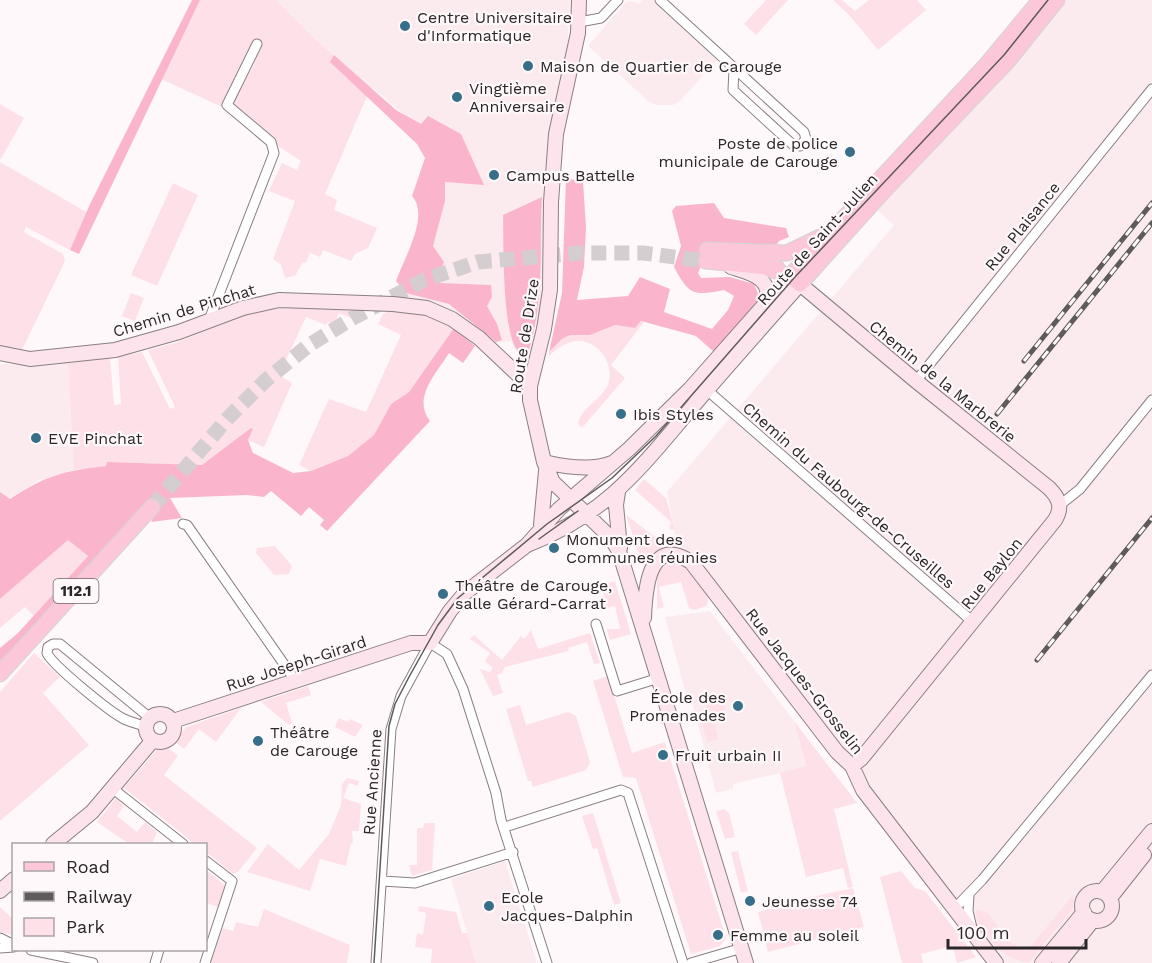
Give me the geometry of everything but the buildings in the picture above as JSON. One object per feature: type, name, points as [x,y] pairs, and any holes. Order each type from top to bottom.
[{"type":"main road","name":"Route de Drize","points":[[545,465],[530,406],[530,386],[544,329],[550,290],[551,202],[556,134],[579,22],[579,0]]},
{"type":"main road","name":"Route de Saint-Julien","points":[[527,544],[591,519],[603,503],[618,492],[646,464],[707,390],[794,274],[834,226],[987,64],[1040,0]]},
{"type":"main road","name":"Route de Saint-Julien","points":[[527,544],[541,525],[614,462],[690,388],[794,274],[826,255],[1007,62],[1057,0]]},
{"type":"main road","points":[[768,261],[802,248],[834,226]]},
{"type":"main road","points":[[711,258],[768,261],[781,258],[794,274]]},
{"type":"main road","points":[[711,258],[761,279],[767,287],[767,301]]},
{"type":"main road","name":"Chemin de la Marbrerie","points":[[794,274],[916,381],[1049,488],[1056,495],[1060,505]]},
{"type":"main road","name":"Chemin de Pinchat","points":[[0,353],[30,359],[92,353],[142,344],[249,306],[291,299],[427,308],[464,327],[530,386]]},
{"type":"main road","points":[[545,465],[597,467],[614,462]]},
{"type":"main road","points":[[545,465],[556,486],[614,542],[620,553],[746,963]]},
{"type":"main road","points":[[541,525],[545,465]]},
{"type":"main road","points":[[618,492],[616,505],[620,553]]},
{"type":"main road","name":"Rue Baylon","points":[[852,766],[861,759],[1055,520],[1060,505]]},
{"type":"main road","name":"112.1","points":[[0,675],[152,507]]},
{"type":"main road","name":"Rue Ancienne","points":[[430,643],[445,618],[465,593],[527,544]]},
{"type":"main road","name":"Rue Jacques-Grosselin","points":[[643,626],[645,588],[652,567],[669,556],[683,558],[693,565],[837,752],[852,766],[863,790],[996,963]]},
{"type":"main road","name":"Rue Joseph-Girard","points":[[173,721],[411,643],[430,643]]},
{"type":"main road","points":[[162,714],[173,721],[174,729],[170,737],[160,741],[153,740],[148,722],[162,714]]},
{"type":"main road","points":[[55,843],[92,812],[153,740]]},
{"type":"main road","points":[[1106,895],[1152,831]]},
{"type":"main road","points":[[1106,895],[1152,846]]},
{"type":"main road","points":[[1042,963],[1088,916],[1108,916],[1112,908],[1106,895],[1094,891],[1087,896],[1083,903],[1088,916]]},
{"type":"main road","points":[[1059,963],[1088,916]]},
{"type":"street","points":[[579,22],[601,18],[618,0]]},
{"type":"street","points":[[660,0],[804,132],[806,139],[800,146],[792,144],[733,90],[734,69]]},
{"type":"street","points":[[209,320],[274,153],[271,142],[227,105],[257,44]]},
{"type":"street","name":"Rue Plaisance","points":[[916,381],[1152,89]]},
{"type":"street","name":"Chemin du Faubourg-de-Cruseilles","points":[[707,390],[973,622]]},
{"type":"street","name":"Rue Baylon","points":[[1060,505],[1071,499],[1080,489],[1152,400]]},
{"type":"street","points":[[183,524],[187,525],[295,680]]},
{"type":"street","points":[[596,624],[617,691],[659,678]]},
{"type":"street","points":[[430,643],[447,654],[463,688],[547,963]]},
{"type":"street","name":"Rue Ancienne","points":[[376,963],[392,723],[401,696],[430,643]]},
{"type":"street","points":[[60,644],[148,722],[123,718],[49,659],[46,653],[48,647],[60,644]]},
{"type":"street","points":[[954,909],[969,895],[1152,675]]},
{"type":"street","points":[[112,788],[182,843]]},
{"type":"street","points":[[505,827],[621,790],[628,793],[683,963]]},
{"type":"street","points":[[382,881],[415,883],[513,852]]},
{"type":"street","points":[[205,963],[232,881],[207,862]]},
{"type":"street","points":[[969,895],[968,911],[973,933]]},
{"type":"street","points":[[691,963],[742,948]]},
{"type":"street","points":[[36,951],[93,963]]},
{"type":"shaded area","points":[[192,0],[200,0],[79,254],[70,250],[90,204]]},
{"type":"shaded area","name":"Campus Battelle","points":[[276,0],[570,0],[568,41],[546,162],[543,218],[544,256],[540,306],[530,350],[527,354],[520,354],[515,350],[511,341],[495,343],[456,313],[433,302],[406,299],[406,290],[451,154],[316,40]]},
{"type":"shaded area","points":[[642,0],[653,0],[718,59],[680,101],[673,105],[656,105],[648,101],[588,46],[626,2],[632,1],[639,4]]},
{"type":"shaded area","points":[[1066,0],[1152,0],[1152,963],[995,963],[678,548],[667,492],[894,225],[875,208],[987,95]]},
{"type":"shaded area","points":[[334,55],[396,110],[421,124],[428,116],[461,134],[484,185],[445,182],[445,201],[433,246],[444,262],[438,276],[440,283],[491,285],[492,297],[487,306],[497,324],[502,340],[496,342],[449,304],[406,293],[396,281],[417,226],[417,204],[412,196],[425,158],[417,144],[330,62]]},
{"type":"shaded area","points":[[566,178],[583,182],[586,227],[584,267],[577,300],[628,296],[640,277],[670,289],[664,312],[712,329],[728,310],[734,296],[724,290],[705,293],[693,291],[679,276],[674,267],[681,246],[672,211],[676,206],[714,203],[724,218],[786,228],[789,237],[779,241],[775,248],[701,266],[698,273],[701,278],[730,277],[754,284],[760,298],[714,352],[696,336],[641,321],[635,328],[615,325],[590,335],[570,335],[562,339],[549,352],[562,293]]},
{"type":"shaded area","points":[[542,197],[537,311],[529,350],[520,353],[509,329],[503,215]]},
{"type":"shaded area","points":[[454,328],[475,346],[463,363],[449,353],[428,386],[424,404],[430,421],[327,531],[320,525],[324,520],[309,507],[301,516],[271,491],[264,497],[247,495],[170,498],[182,518],[151,522],[158,508],[0,661],[0,648],[18,633],[88,556],[68,540],[0,599],[0,492],[10,499],[45,479],[67,472],[106,466],[107,462],[202,465],[251,428],[253,429],[248,440],[253,453],[293,473],[311,471],[348,456],[374,435],[391,404],[409,392]]},
{"type":"shaded area","name":"EVE Pinchat","points":[[68,363],[74,470],[39,480],[9,499],[0,492],[0,364]]},
{"type":"shaded area","name":"École des Promenades","points":[[710,611],[794,721],[806,767],[733,784],[733,789],[716,793],[691,698],[687,698],[665,617]]},
{"type":"shaded area","name":"Ecole Jacques-Dalphin","points":[[505,861],[537,963],[476,963],[451,879]]},
{"type":"green space","points":[[200,0],[276,0],[316,40],[371,87],[325,194],[337,200],[334,210],[377,228],[368,248],[355,254],[351,261],[323,250],[320,257],[310,253],[306,263],[303,262],[295,276],[285,278],[281,265],[273,259],[295,201],[269,191],[282,163],[297,170],[301,161],[278,146],[234,106],[238,90],[261,50],[259,39],[254,40],[222,107],[161,79]]},
{"type":"green space","points":[[766,0],[788,0],[756,35],[744,24]]},
{"type":"green space","points":[[833,0],[842,0],[855,11],[869,0],[917,0],[926,10],[878,50],[849,15]]},
{"type":"green space","points":[[0,104],[24,118],[1,159],[0,158]]},
{"type":"green space","points":[[0,162],[88,213],[70,250],[26,227],[24,232],[63,254],[65,261],[21,352],[0,348]]},
{"type":"green space","points":[[173,183],[198,195],[157,286],[131,275]]},
{"type":"green space","points":[[131,293],[144,298],[135,321],[122,316]]},
{"type":"green space","points":[[299,306],[353,308],[351,318],[339,313],[334,324],[328,322],[326,325],[306,317],[279,375],[292,383],[264,447],[248,440],[253,429],[202,465],[107,462],[107,466],[74,470],[68,363],[110,358],[114,405],[121,404],[118,357],[142,352],[170,409],[175,407],[148,350],[175,343],[253,312]]},
{"type":"green space","points":[[389,311],[418,312],[454,328],[409,392],[391,404],[374,435],[348,456],[311,471],[299,465],[329,399],[366,412],[401,335],[378,324],[383,314]]},
{"type":"green space","points":[[641,321],[644,322],[611,365],[625,378],[582,428],[578,424],[580,418],[608,384],[610,377],[607,362],[598,349],[585,342],[569,343],[549,356],[549,352],[562,339],[570,335],[590,335],[615,325],[635,328]]},
{"type":"green space","points":[[644,479],[666,498],[675,530],[669,529],[671,522],[635,490]]},
{"type":"green space","points":[[626,515],[667,546],[672,542],[681,548],[660,551],[643,566]]},
{"type":"green space","points":[[68,540],[88,556],[34,616],[25,607],[0,628],[0,599]]},
{"type":"green space","points":[[275,546],[292,566],[289,574],[274,575],[256,553],[257,548]]},
{"type":"green space","points":[[666,564],[684,566],[708,597],[707,606],[694,610],[689,608],[681,582],[659,587],[664,607],[657,609],[657,574]]},
{"type":"green space","points":[[615,581],[631,634],[610,640],[607,629],[620,629],[615,606],[607,608],[601,585]]},
{"type":"green space","points":[[531,630],[538,649],[590,633],[600,663],[594,664],[587,642],[568,648],[569,651],[505,667],[502,673],[497,675],[503,693],[493,696],[480,669],[490,672],[493,668],[485,661],[490,653],[470,639],[474,635],[502,660],[521,636],[524,639]]},
{"type":"green space","points":[[34,653],[60,677],[43,693],[89,745],[0,821],[0,692]]},
{"type":"green space","points":[[608,676],[632,753],[665,742],[726,938],[720,946],[691,954],[636,778],[623,777],[593,681]]},
{"type":"green space","points":[[308,686],[311,695],[286,703],[292,723],[289,725],[261,702]]},
{"type":"green space","points":[[721,697],[725,710],[708,714],[705,701]]},
{"type":"green space","points":[[520,705],[526,725],[568,712],[576,716],[590,762],[586,770],[533,787],[531,781],[528,781],[506,709]]},
{"type":"green space","points":[[241,708],[216,742],[199,729],[184,749],[175,742],[186,727]]},
{"type":"green space","points":[[713,717],[718,739],[707,742],[701,720]]},
{"type":"green space","points":[[339,718],[348,722],[350,719],[363,725],[355,737],[335,727]]},
{"type":"green space","points":[[794,721],[857,803],[834,809],[853,887],[848,888],[843,868],[806,877],[780,773],[806,766]]},
{"type":"green space","points":[[160,746],[167,747],[178,756],[164,775],[257,848],[238,872],[233,874],[207,853],[207,843],[194,843],[124,788]]},
{"type":"green space","points":[[347,778],[359,781],[358,786],[349,783],[343,798],[361,804],[359,831],[352,831],[353,843],[351,843],[346,866],[320,859],[310,891],[247,872],[268,844],[299,870],[329,834],[341,805],[342,784]]},
{"type":"green space","points":[[116,798],[124,806],[117,816],[137,832],[145,822],[157,832],[152,843],[128,843],[97,822]]},
{"type":"green space","points":[[724,809],[729,813],[735,837],[725,839],[716,811]]},
{"type":"green space","points":[[593,813],[621,903],[614,905],[597,848],[593,849],[582,816]]},
{"type":"green space","points":[[425,823],[435,823],[432,870],[412,876],[409,865],[417,865],[417,828],[423,828]]},
{"type":"green space","points":[[738,851],[748,891],[741,893],[731,852]]},
{"type":"green space","points":[[207,871],[227,887],[221,908],[207,903]]},
{"type":"green space","points":[[901,871],[915,888],[925,891],[976,957],[957,963],[953,946],[921,954],[923,963],[902,963],[880,877]]},
{"type":"green space","points":[[853,888],[864,927],[768,952],[758,912],[779,907],[779,904]]},
{"type":"green space","points":[[1072,896],[1074,900],[1072,910],[1029,962],[1012,958],[997,947],[984,932],[976,916],[976,910],[987,912],[1011,943],[1027,951]]},
{"type":"green space","points":[[419,906],[456,912],[462,933],[467,933],[476,963],[431,963],[432,949],[415,947],[417,933],[423,935],[426,913],[418,911]]},
{"type":"green space","points":[[0,907],[12,918],[12,935],[0,932]]},
{"type":"green space","points":[[264,909],[350,945],[347,963],[210,963],[223,928],[233,931],[236,922],[258,927]]},
{"type":"tunnel","points":[[152,507],[227,419],[265,381],[309,345],[353,318],[424,280],[478,262],[579,253],[643,253],[706,261]]},
{"type":"tram line","points":[[374,963],[389,726],[395,704],[438,625],[458,598],[547,524],[612,478],[656,436],[794,278],[1004,55],[1048,0]]},
{"type":"tram line","points":[[539,539],[578,511]]},
{"type":"railway","points":[[1024,361],[1152,203]]},
{"type":"railway","points":[[997,414],[1152,223]]},
{"type":"railway","points":[[1037,660],[1152,518]]},
{"type":"place","name":"Centre Universitaire d'Informatique","points":[[405,26]]},
{"type":"place","name":"Maison de Quartier de Carouge","points":[[528,66]]},
{"type":"place","name":"Vingtième Anniversaire","points":[[457,97]]},
{"type":"place","name":"Poste de police municipale de Carouge","points":[[850,152]]},
{"type":"place","name":"Campus Battelle","points":[[494,175]]},
{"type":"place","name":"Ibis Styles","points":[[621,414]]},
{"type":"place","name":"EVE Pinchat","points":[[36,438]]},
{"type":"place","name":"Monument des Communes réunies","points":[[554,548]]},
{"type":"place","name":"Théâtre de Carouge, salle Gérard-Carrat","points":[[443,594]]},
{"type":"place","name":"École des Promenades","points":[[738,706]]},
{"type":"place","name":"Théâtre de Carouge","points":[[258,741]]},
{"type":"place","name":"Fruit urbain II","points":[[663,755]]},
{"type":"place","name":"Jeunesse 74","points":[[750,901]]},
{"type":"place","name":"Ecole Jacques-Dalphin","points":[[489,906]]},
{"type":"place","name":"Femme au soleil","points":[[718,935]]}]
